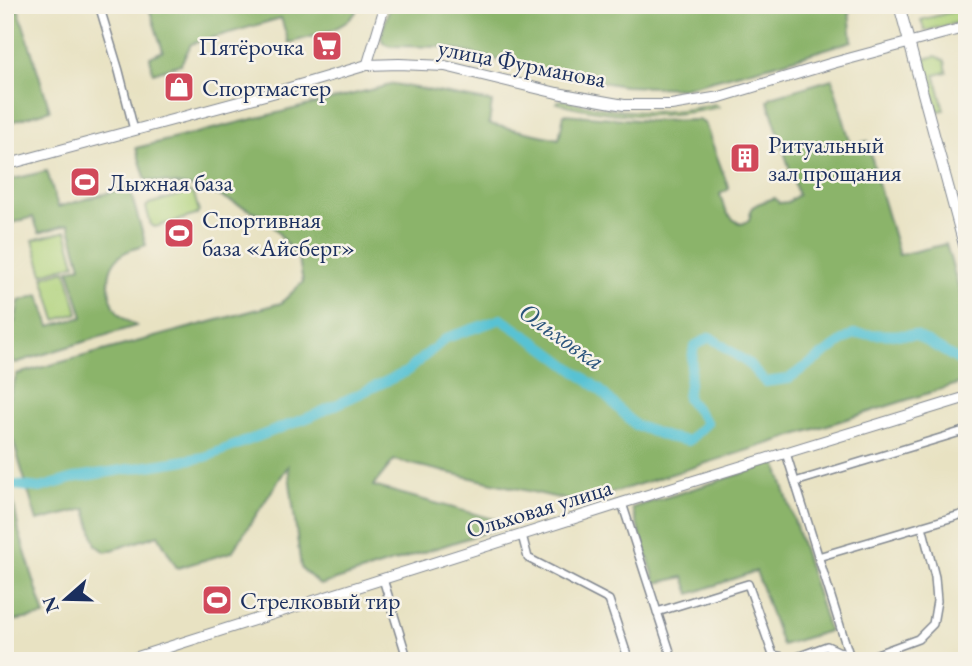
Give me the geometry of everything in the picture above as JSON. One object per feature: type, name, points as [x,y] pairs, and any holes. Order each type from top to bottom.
[{"type":"main road","points":[[899,5],[967,256]]},
{"type":"main road","name":"улица Фурманова","points":[[5,165],[367,65],[445,66],[556,93],[624,105],[663,106],[720,97],[967,27]]},
{"type":"main road","name":"Ольховая улица","points":[[125,661],[967,397]]},
{"type":"street","points":[[99,5],[134,130]]},
{"type":"street","points":[[367,65],[385,5]]},
{"type":"street","points":[[795,482],[967,430]]},
{"type":"street","points":[[786,453],[850,658]]},
{"type":"street","points":[[622,503],[673,661]]},
{"type":"street","points":[[818,557],[967,513]]},
{"type":"street","points":[[859,661],[918,639],[933,624],[937,601],[935,577],[922,526]]},
{"type":"street","points":[[522,535],[528,558],[609,600],[629,661]]},
{"type":"street","points":[[383,579],[408,661]]},
{"type":"street","points":[[657,612],[748,584],[773,655],[792,659],[827,646],[850,658]]},
{"type":"green space","points":[[5,5],[17,5],[50,110],[5,124]]},
{"type":"green space","points":[[148,5],[359,5],[355,13],[340,26],[319,35],[289,43],[281,18],[191,44],[181,64],[153,73],[150,57],[163,51]]},
{"type":"green space","points":[[390,5],[823,5],[836,10],[849,10],[852,41],[683,88],[624,86],[560,75],[445,47],[390,46],[383,43],[381,36]]},
{"type":"green space","points":[[967,8],[967,20],[925,31],[921,20]]},
{"type":"green space","points":[[936,56],[945,61],[947,72],[935,75],[944,110],[938,111],[924,59]]},
{"type":"green space","points":[[832,79],[851,145],[868,141],[899,255],[946,244],[967,317],[967,381],[580,503],[394,460],[373,486],[512,524],[320,585],[301,568],[288,466],[232,552],[177,568],[158,535],[106,552],[96,545],[86,509],[37,521],[5,413],[17,374],[281,303],[303,282],[299,260],[266,217],[202,188],[146,180],[136,148],[394,84],[492,102],[489,124],[559,139],[564,114],[649,121],[699,120],[705,124],[729,189],[720,194],[725,208],[732,219],[741,224],[748,221],[751,210],[757,204],[775,198],[779,203],[788,202],[798,195],[768,101],[771,97]]},
{"type":"green space","points":[[562,100],[638,112],[676,111],[715,104],[719,107],[677,114],[638,115],[557,103]]},
{"type":"green space","points":[[47,171],[58,207],[129,187],[146,245],[118,258],[110,273],[109,289],[118,313],[136,326],[15,363],[5,352],[5,325],[15,322],[19,301],[39,295],[50,326],[83,317],[69,270],[81,266],[69,224],[39,233],[33,217],[5,225],[5,181]]},
{"type":"green space","points":[[190,192],[194,194],[199,212],[196,215],[155,227],[151,225],[146,207],[149,204]]},
{"type":"green space","points":[[66,231],[75,264],[43,274],[33,240]]},
{"type":"green space","points":[[66,270],[78,313],[56,320],[43,277]]},
{"type":"green space","points":[[5,455],[19,532],[45,616],[5,622]]},
{"type":"green space","points":[[776,463],[829,631],[782,645],[756,571],[690,594],[684,577],[656,583],[632,508]]},
{"type":"waterway","name":"Ольховка","points":[[5,484],[40,488],[78,477],[205,457],[312,416],[406,372],[446,338],[501,319],[599,389],[635,425],[667,437],[688,441],[707,423],[687,398],[694,346],[710,337],[749,364],[765,382],[788,379],[853,334],[916,335],[967,365]]},
{"type":"place","name":"Пятёрочка","points":[[327,46]]},
{"type":"place","name":"Спортмастер","points":[[179,87]]},
{"type":"place","name":"Ритуальный зал прощания","points":[[745,158]]},
{"type":"place","name":"Лыжная база","points":[[85,182]]},
{"type":"place","name":"Спортивная база «Айсберг»","points":[[179,233]]},
{"type":"place","name":"Стрелковый тир","points":[[217,600]]}]
